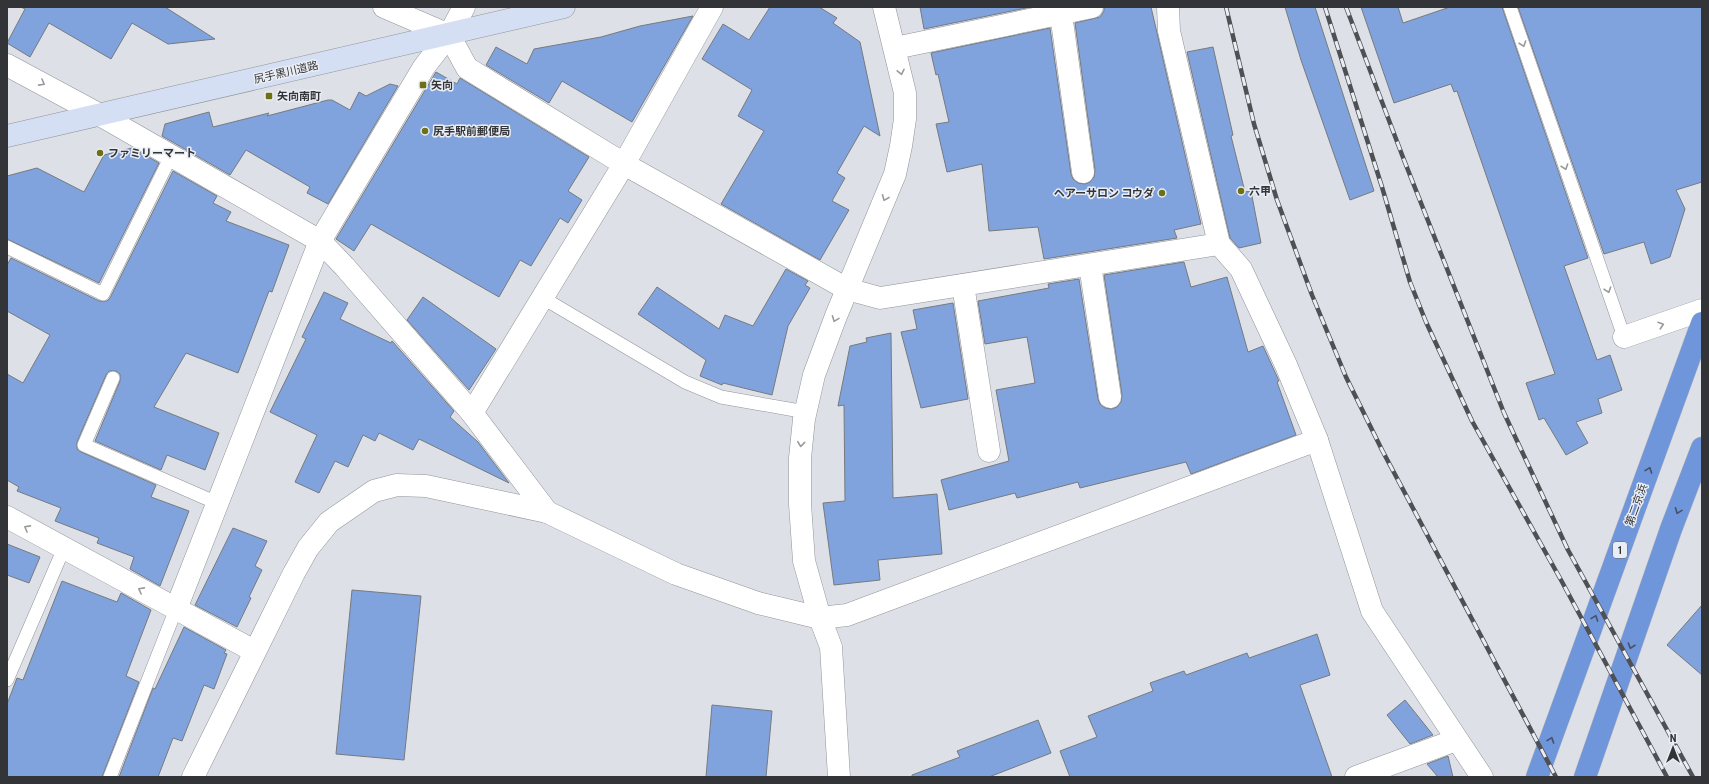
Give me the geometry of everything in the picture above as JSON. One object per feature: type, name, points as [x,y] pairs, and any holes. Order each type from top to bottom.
[{"type":"highway","name":"第二京浜","points":[[1537,777],[1702,323]]},
{"type":"highway","points":[[1585,777],[1671,530],[1702,448]]},
{"type":"main road","name":"尻手黒川道路","points":[[7,136],[449,35],[564,7]]},
{"type":"street","points":[[384,7],[449,35],[467,68],[624,164],[847,289],[880,298],[1219,244]]},
{"type":"street","points":[[176,609],[320,241],[424,67],[449,35],[464,7]]},
{"type":"street","points":[[472,413],[624,164],[712,7]]},
{"type":"street","points":[[839,777],[831,647],[820,618],[804,560],[800,504],[800,458],[806,412],[814,375],[847,289],[895,174],[901,146],[905,119],[906,93],[884,7]]},
{"type":"street","points":[[895,48],[1092,7]]},
{"type":"street","points":[[1168,7],[1169,31],[1219,244],[1241,269],[1286,365],[1317,440],[1372,611],[1456,740],[1482,777]]},
{"type":"street","points":[[1061,14],[1083,172]]},
{"type":"street","points":[[7,65],[100,115],[320,241],[344,266],[472,413],[547,512]]},
{"type":"street","points":[[1090,265],[1110,397]]},
{"type":"street","points":[[963,285],[988,451]]},
{"type":"street","points":[[1624,337],[1702,310]]},
{"type":"street","points":[[194,777],[254,651],[308,548],[329,522],[374,491],[397,485],[426,486],[547,512],[676,574],[758,603],[820,618],[847,615],[1317,440]]},
{"type":"street","points":[[7,517],[254,651]]},
{"type":"street","points":[[1356,777],[1456,740]]},
{"type":"lane","points":[[1510,7],[1624,337]]},
{"type":"lane","points":[[7,247],[103,294],[171,156]]},
{"type":"lane","points":[[543,298],[685,382],[721,397],[806,412]]},
{"type":"lane","points":[[113,378],[84,445],[217,503]]},
{"type":"lane","points":[[7,680],[64,548]]},
{"type":"lane","points":[[110,777],[176,609]]},
{"type":"building","points":[[21,7],[165,7],[215,39],[168,44],[132,23],[111,59],[49,23],[30,57],[7,43],[25,9]]},
{"type":"building","points":[[770,7],[819,7],[837,18],[833,23],[860,42],[880,136],[864,126],[837,173],[845,178],[832,201],[849,210],[820,260],[721,204],[764,131],[738,116],[752,90],[702,59],[723,24],[749,40]]},
{"type":"building","points":[[920,7],[1031,7],[924,29]]},
{"type":"building","points":[[1104,7],[1151,7],[1201,224],[1174,230],[1177,238],[1044,259],[1038,227],[989,231],[982,164],[947,172],[936,124],[949,122],[938,74],[936,75],[931,53],[1050,28],[1071,174],[1073,179],[1078,183],[1085,184],[1090,182],[1094,177],[1095,170],[1075,23],[1100,17],[1104,11]]},
{"type":"building","points":[[1285,7],[1315,7],[1374,191],[1350,200],[1301,60]]},
{"type":"building","points":[[1361,7],[1398,7],[1403,23],[1450,7],[1502,7],[1588,258],[1564,266],[1597,360],[1610,355],[1622,390],[1598,399],[1602,413],[1576,422],[1588,443],[1566,455],[1544,418],[1539,420],[1526,383],[1555,374],[1457,91],[1454,92],[1451,84],[1394,103]]},
{"type":"building","points":[[1518,7],[1702,7],[1702,182],[1676,190],[1685,209],[1670,257],[1651,264],[1644,242],[1604,254]]},
{"type":"building","points":[[693,16],[632,122],[562,81],[549,103],[486,65],[496,47],[527,64],[534,49],[601,37],[640,26]]},
{"type":"building","points":[[1213,47],[1233,135],[1231,136],[1245,192],[1251,191],[1261,243],[1239,248],[1230,238],[1187,52]]},
{"type":"building","points":[[436,72],[457,84],[460,78],[589,157],[568,191],[582,200],[568,223],[560,218],[531,266],[520,260],[499,297],[371,224],[354,251],[336,239]]},
{"type":"building","points":[[390,84],[398,86],[328,204],[307,193],[310,187],[246,150],[230,175],[162,136],[165,124],[209,112],[213,127],[269,113],[267,116],[328,100],[332,100],[350,110],[359,92],[366,96]]},
{"type":"building","points":[[132,148],[159,163],[99,283],[7,239],[7,176],[37,168],[84,192],[104,155]]},
{"type":"building","points":[[173,171],[217,196],[213,203],[231,212],[226,221],[289,245],[272,292],[269,291],[238,373],[186,353],[154,407],[219,433],[205,470],[167,455],[161,470],[95,441],[120,381],[120,374],[116,371],[109,371],[106,375],[77,442],[77,449],[81,452],[156,485],[151,497],[189,511],[160,586],[130,569],[134,557],[97,543],[99,538],[55,521],[61,508],[17,491],[19,487],[7,480],[7,374],[23,383],[50,335],[7,311],[7,265],[11,258],[99,301],[107,301],[110,298]]},
{"type":"building","points":[[1184,262],[1191,287],[1227,277],[1248,352],[1263,346],[1279,381],[1277,382],[1296,435],[1191,474],[1186,462],[1080,488],[1078,482],[1017,498],[1015,493],[949,510],[941,480],[1009,461],[996,390],[1035,383],[1027,337],[985,344],[978,301],[1049,288],[1048,284],[1079,279],[1098,399],[1100,404],[1105,408],[1112,409],[1117,407],[1121,402],[1122,395],[1104,275]]},
{"type":"building","points":[[786,269],[808,281],[805,285],[810,288],[788,326],[772,395],[723,383],[722,385],[700,376],[706,360],[638,314],[657,287],[719,329],[725,315],[753,326]]},
{"type":"building","points":[[324,292],[348,303],[340,319],[391,343],[392,341],[454,411],[450,417],[478,442],[509,483],[419,439],[413,450],[379,433],[375,441],[363,435],[348,467],[335,461],[319,493],[295,482],[317,435],[270,412],[306,339],[302,337]]},
{"type":"building","points":[[423,297],[496,349],[469,390],[407,320]]},
{"type":"building","points":[[953,303],[968,399],[921,408],[901,332],[917,329],[913,310]]},
{"type":"building","points":[[891,333],[893,498],[937,494],[942,554],[878,560],[880,580],[834,585],[823,503],[845,501],[844,405],[838,406],[850,346],[867,342],[866,338]]},
{"type":"building","points":[[233,528],[267,541],[255,566],[262,570],[237,627],[195,605]]},
{"type":"building","points":[[7,544],[40,557],[29,583],[7,575]]},
{"type":"building","points":[[62,581],[117,602],[121,593],[151,610],[126,676],[139,682],[102,777],[7,777],[7,704],[17,678],[23,680]]},
{"type":"building","points":[[352,590],[421,596],[404,760],[336,754]]},
{"type":"building","points":[[1702,605],[1702,675],[1667,645]]},
{"type":"building","points":[[184,627],[226,650],[224,653],[227,654],[214,689],[204,685],[182,741],[173,738],[158,777],[119,777],[153,688],[155,689]]},
{"type":"building","points":[[1317,634],[1330,675],[1300,685],[1332,777],[1070,777],[1060,751],[1097,737],[1088,716],[1153,691],[1150,683],[1184,671],[1186,675],[1247,653],[1249,658]]},
{"type":"building","points":[[1405,700],[1433,735],[1410,744],[1387,715]]},
{"type":"building","points":[[712,705],[772,711],[766,777],[706,777]]},
{"type":"building","points":[[1038,720],[1051,753],[989,777],[912,777],[912,775],[960,757],[957,751]]},
{"type":"building","points":[[1448,756],[1453,777],[1438,777],[1427,764]]},
{"type":"railway","points":[[1226,7],[1254,124],[1277,200],[1312,295],[1346,377],[1382,450],[1556,777]]},
{"type":"railway","points":[[1325,7],[1382,187],[1410,282],[1426,322],[1472,421],[1561,580],[1667,777]]},
{"type":"railway","points":[[1346,7],[1404,160],[1504,413],[1568,550],[1693,777]]},
{"type":"place","name":"矢向","points":[[423,85]]},
{"type":"place","name":"矢向南町","points":[[269,96]]},
{"type":"place","name":"尻手駅前郵便局","points":[[425,131]]},
{"type":"place","name":"ファミリーマート","points":[[100,153]]},
{"type":"place","name":"六甲","points":[[1241,191]]},
{"type":"place","name":"ヘアーサロン コウダ","points":[[1162,193]]}]
